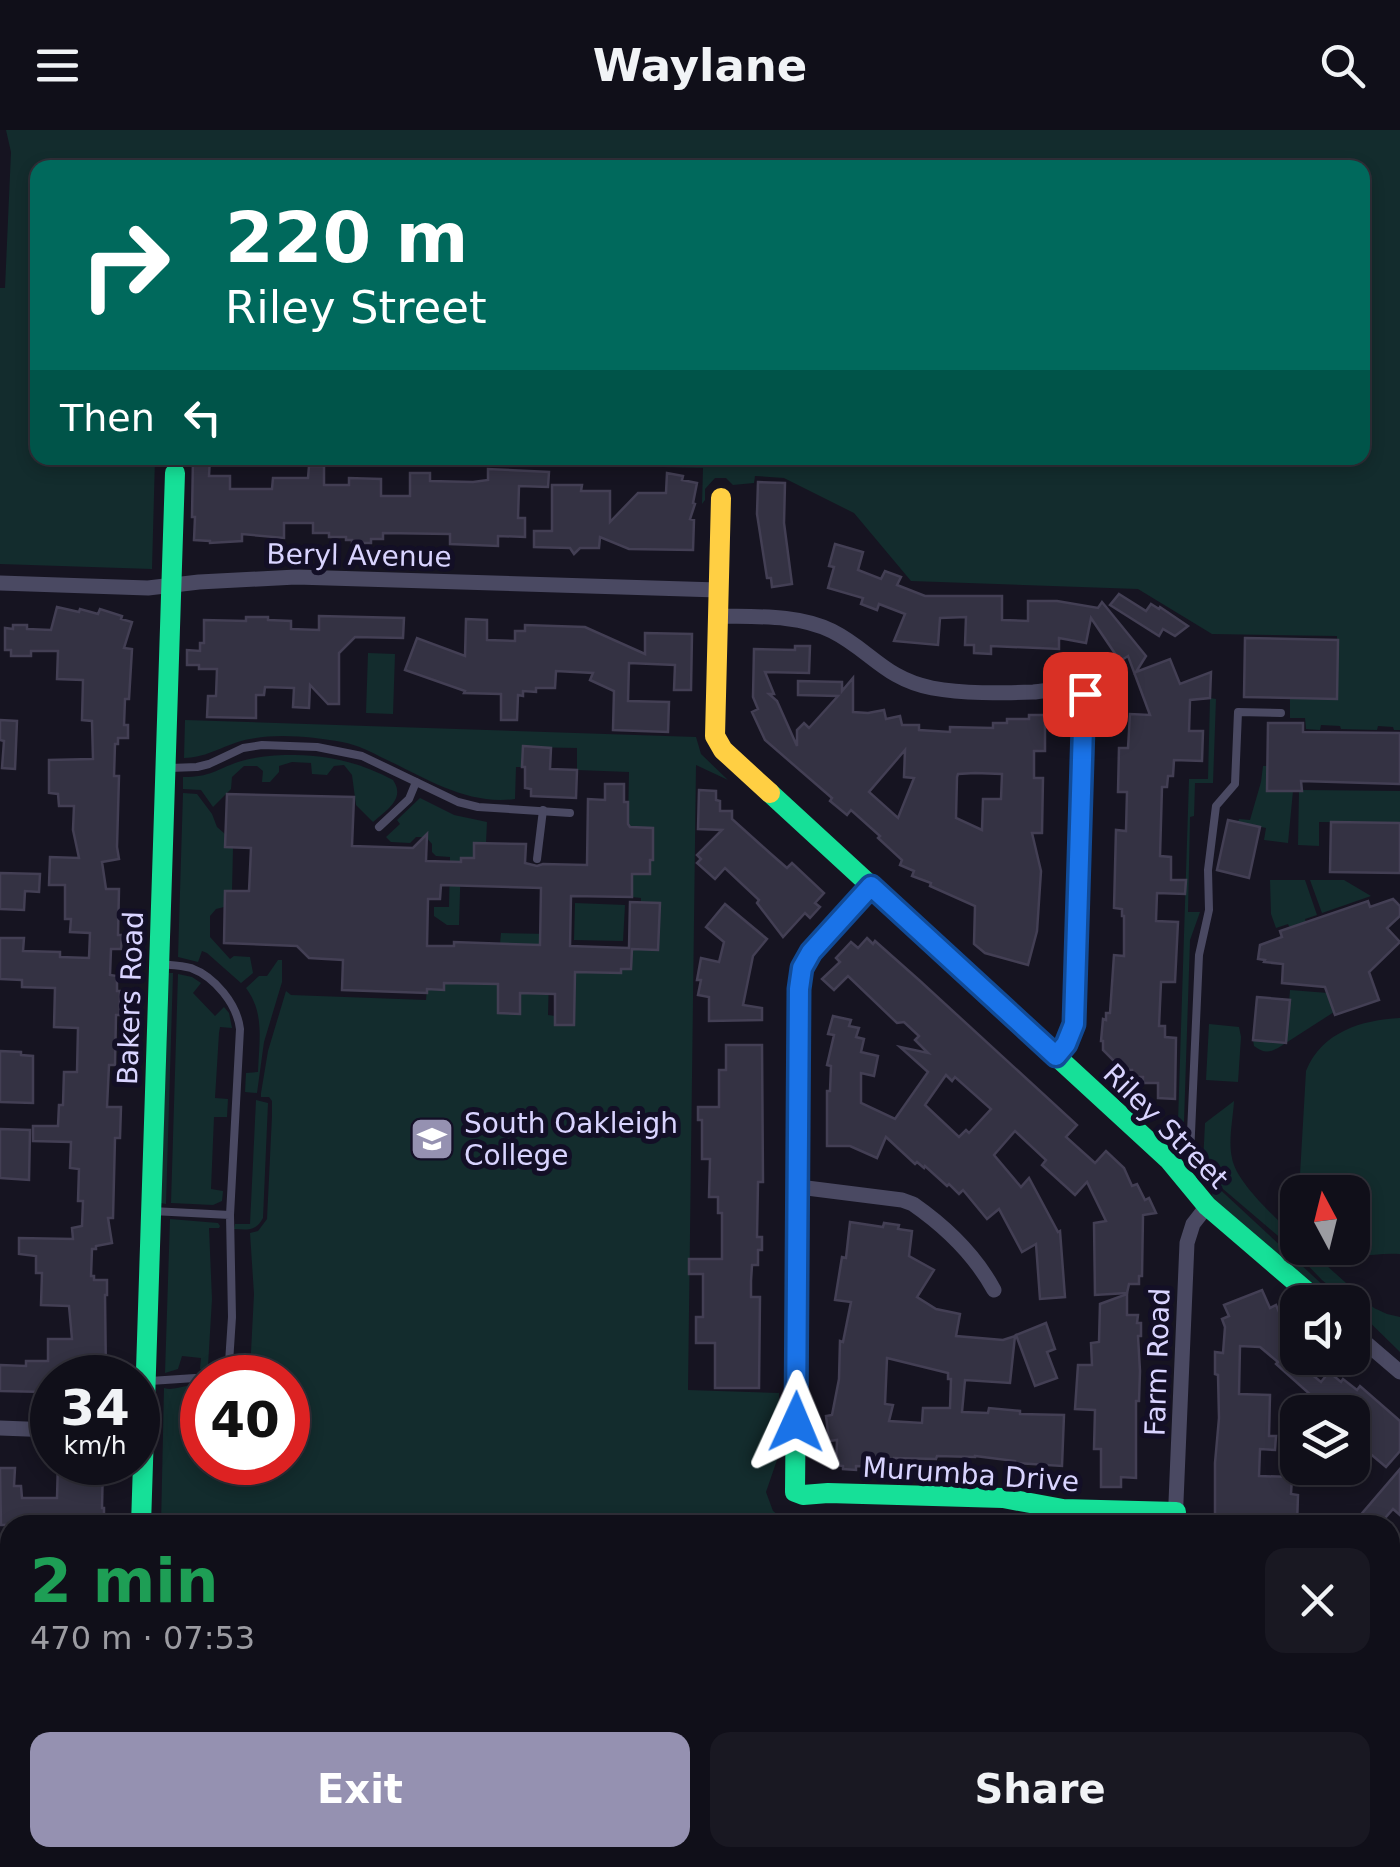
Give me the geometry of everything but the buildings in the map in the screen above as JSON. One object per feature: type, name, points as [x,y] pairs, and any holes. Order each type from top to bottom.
[{"type":"street","name":"Bakers Road","points":[[146,1355],[174,473]]},
{"type":"street","name":"Riley Street","points":[[721,498],[714,725],[723,750],[1180,1172],[1207,1206],[1299,1285]]},
{"type":"street","name":"Beryl Avenue","points":[[0,584],[148,588],[296,577],[718,590]]},
{"type":"street","points":[[717,616],[815,624],[844,638],[895,675],[932,688],[1033,692],[1074,688],[1085,694],[1088,705],[1083,727],[1074,1024],[1056,1056]]},
{"type":"street","name":"Murumba Drive","points":[[871,886],[811,952],[802,968],[799,989],[795,1492],[1003,1498],[1062,1509],[1130,1515]]},
{"type":"street","points":[[798,1186],[913,1204],[969,1252],[994,1290]]},
{"type":"street","name":"Farm Road","points":[[1175,1515],[1187,1243],[1193,1224],[1207,1206]]},
{"type":"street","points":[[1370,1346],[1400,1372]]},
{"type":"street","points":[[0,1428],[30,1429]]},
{"type":"street","name":"Bakers Road","points":[[141,1485],[141,1515]]},
{"type":"lane","points":[[1180,1172],[1190,1155],[1199,955],[1209,910],[1208,870],[1216,806],[1236,784],[1238,712],[1281,712]]},
{"type":"lane","points":[[165,768],[209,764],[243,748],[282,744],[317,747],[362,756],[458,802],[478,807],[570,812]]},
{"type":"lane","points":[[379,827],[408,799],[416,782]]},
{"type":"lane","points":[[537,859],[543,810]]},
{"type":"lane","points":[[158,964],[185,966],[200,972],[234,1006],[240,1029],[230,1215],[230,1355]]},
{"type":"lane","points":[[151,1211],[230,1215]]},
{"type":"green space","points":[[6,130],[1400,130],[1400,730],[1321,725],[1320,730],[1306,729],[1305,718],[1290,718],[1290,698],[1337,699],[1337,636],[1212,634],[1138,589],[911,581],[854,513],[784,478],[755,476],[754,483],[733,485],[726,478],[715,478],[705,489],[702,504],[703,468],[583,465],[1370,465],[1370,160],[30,160],[30,465],[155,465],[152,569],[0,564],[0,288],[5,288],[11,152]]},
{"type":"green space","points":[[368,653],[395,654],[393,714],[366,713]]},
{"type":"green space","points":[[1210,698],[1216,699],[1213,783],[1195,783],[1194,816],[1190,817],[1188,912],[1200,912],[1190,940],[1184,1122],[1178,1122],[1189,779],[1208,779]]},
{"type":"green space","name":"South Oakleigh College","points":[[185,720],[696,737],[701,754],[728,780],[696,765],[688,1390],[779,1393],[778,1457],[766,1492],[778,1515],[161,1515],[164,1388],[180,1388],[180,1485],[310,1485],[310,1355],[251,1355],[254,1294],[250,1233],[258,1231],[267,1219],[272,1116],[272,1101],[261,1097],[261,1093],[268,1051],[286,991],[291,995],[426,1000],[427,989],[444,990],[445,971],[453,983],[498,984],[498,1013],[519,1014],[520,993],[542,945],[500,944],[501,933],[550,934],[548,1015],[555,1016],[555,1025],[573,1025],[555,1006],[555,999],[574,999],[575,981],[565,971],[620,973],[621,969],[631,969],[632,949],[658,949],[660,904],[641,903],[641,898],[632,897],[632,878],[624,878],[649,874],[653,828],[628,824],[629,772],[577,770],[577,748],[523,747],[522,767],[516,767],[515,799],[497,800],[464,794],[342,742],[261,737],[184,758]]},
{"type":"green space","points":[[295,755],[346,762],[381,774],[393,780],[396,798],[373,822],[356,805],[352,775],[344,765],[334,766],[327,775],[312,774],[311,763],[292,762],[279,766],[270,782],[262,782],[263,771],[257,766],[244,766],[232,777],[231,789],[213,807],[201,790],[183,789],[183,777],[207,774],[252,758]]},
{"type":"green space","points":[[1263,766],[1267,766],[1267,790],[1293,791],[1288,843],[1264,840],[1266,828],[1238,822],[1250,820]]},
{"type":"green space","points":[[1302,790],[1400,791],[1400,823],[1319,822],[1319,846],[1298,845]]},
{"type":"green space","points":[[183,793],[197,794],[225,834],[225,847],[233,848],[232,891],[225,891],[224,907],[210,916],[210,937],[230,959],[250,957],[253,973],[241,983],[207,953],[202,951],[198,962],[178,957]]},
{"type":"green space","points":[[420,798],[454,815],[487,822],[486,843],[474,843],[474,858],[461,858],[459,925],[447,925],[434,916],[434,907],[449,907],[450,857],[436,856],[426,837],[416,837],[410,843],[391,842],[386,837]]},
{"type":"green space","points":[[1270,880],[1305,880],[1317,915],[1290,928],[1288,924],[1276,928],[1271,914]]},
{"type":"green space","points":[[1310,880],[1344,880],[1371,896],[1322,913]]},
{"type":"green space","points":[[575,903],[625,905],[623,941],[574,940]]},
{"type":"green space","points":[[282,960],[282,982],[264,1042],[257,1093],[245,1092],[246,1073],[258,1072],[260,1039],[256,1007],[246,988],[259,976],[267,976]]},
{"type":"green space","points":[[169,973],[173,973],[166,1204],[161,1203]]},
{"type":"green space","points":[[178,974],[201,983],[193,993],[215,1016],[224,1007],[232,1028],[220,1027],[219,1033],[215,1098],[228,1099],[227,1117],[214,1117],[211,1189],[223,1191],[222,1201],[213,1205],[171,1203]]},
{"type":"green space","points":[[1290,990],[1328,993],[1334,1012],[1286,1043]]},
{"type":"green space","points":[[1400,1018],[1400,1254],[1370,1256],[1370,1175],[1300,1175],[1306,1071],[1332,1038],[1371,1022]]},
{"type":"green space","points":[[1209,1024],[1239,1027],[1238,1082],[1206,1080]]},
{"type":"green space","points":[[1253,1040],[1286,1043],[1266,1051],[1254,1046]]},
{"type":"green space","points":[[256,1100],[268,1103],[263,1218],[251,1229],[234,1229],[235,1224],[250,1224]]},
{"type":"green space","points":[[1234,1101],[1231,1151],[1235,1168],[1280,1221],[1280,1238],[1209,1177],[1203,1163],[1205,1123]]},
{"type":"green space","points":[[1213,1183],[1280,1245],[1280,1257],[1212,1199]]},
{"type":"green space","points":[[170,1219],[218,1223],[219,1228],[209,1228],[212,1299],[209,1355],[180,1355],[178,1369],[165,1373]]},
{"type":"green space","points":[[1290,1265],[1301,1265],[1323,1285],[1313,1285]]},
{"type":"green space","points":[[1307,1265],[1326,1265],[1348,1285],[1328,1285]]},
{"type":"green space","points":[[1370,1304],[1400,1317],[1400,1352],[1370,1323]]},
{"type":"traffic: fast","points":[[141,1515],[175,473]]},
{"type":"traffic: fast","points":[[770,793],[1169,1160],[1207,1206],[1299,1285]]},
{"type":"traffic: fast","points":[[798,1165],[795,1492],[1003,1498],[1063,1509],[1176,1512]]},
{"type":"traffic: slow","points":[[721,498],[715,736],[723,750],[770,793]]},
{"type":"traffic: slow","points":[[798,1165],[800,978],[821,940],[871,886]]},
{"type":"place","name":"South Oakleigh College","points":[[432,1139]]},
{"type":"route","points":[[796,1422],[802,968],[811,952],[871,886],[1056,1056],[1074,1024],[1083,727],[1088,705],[1085,694]]}]
